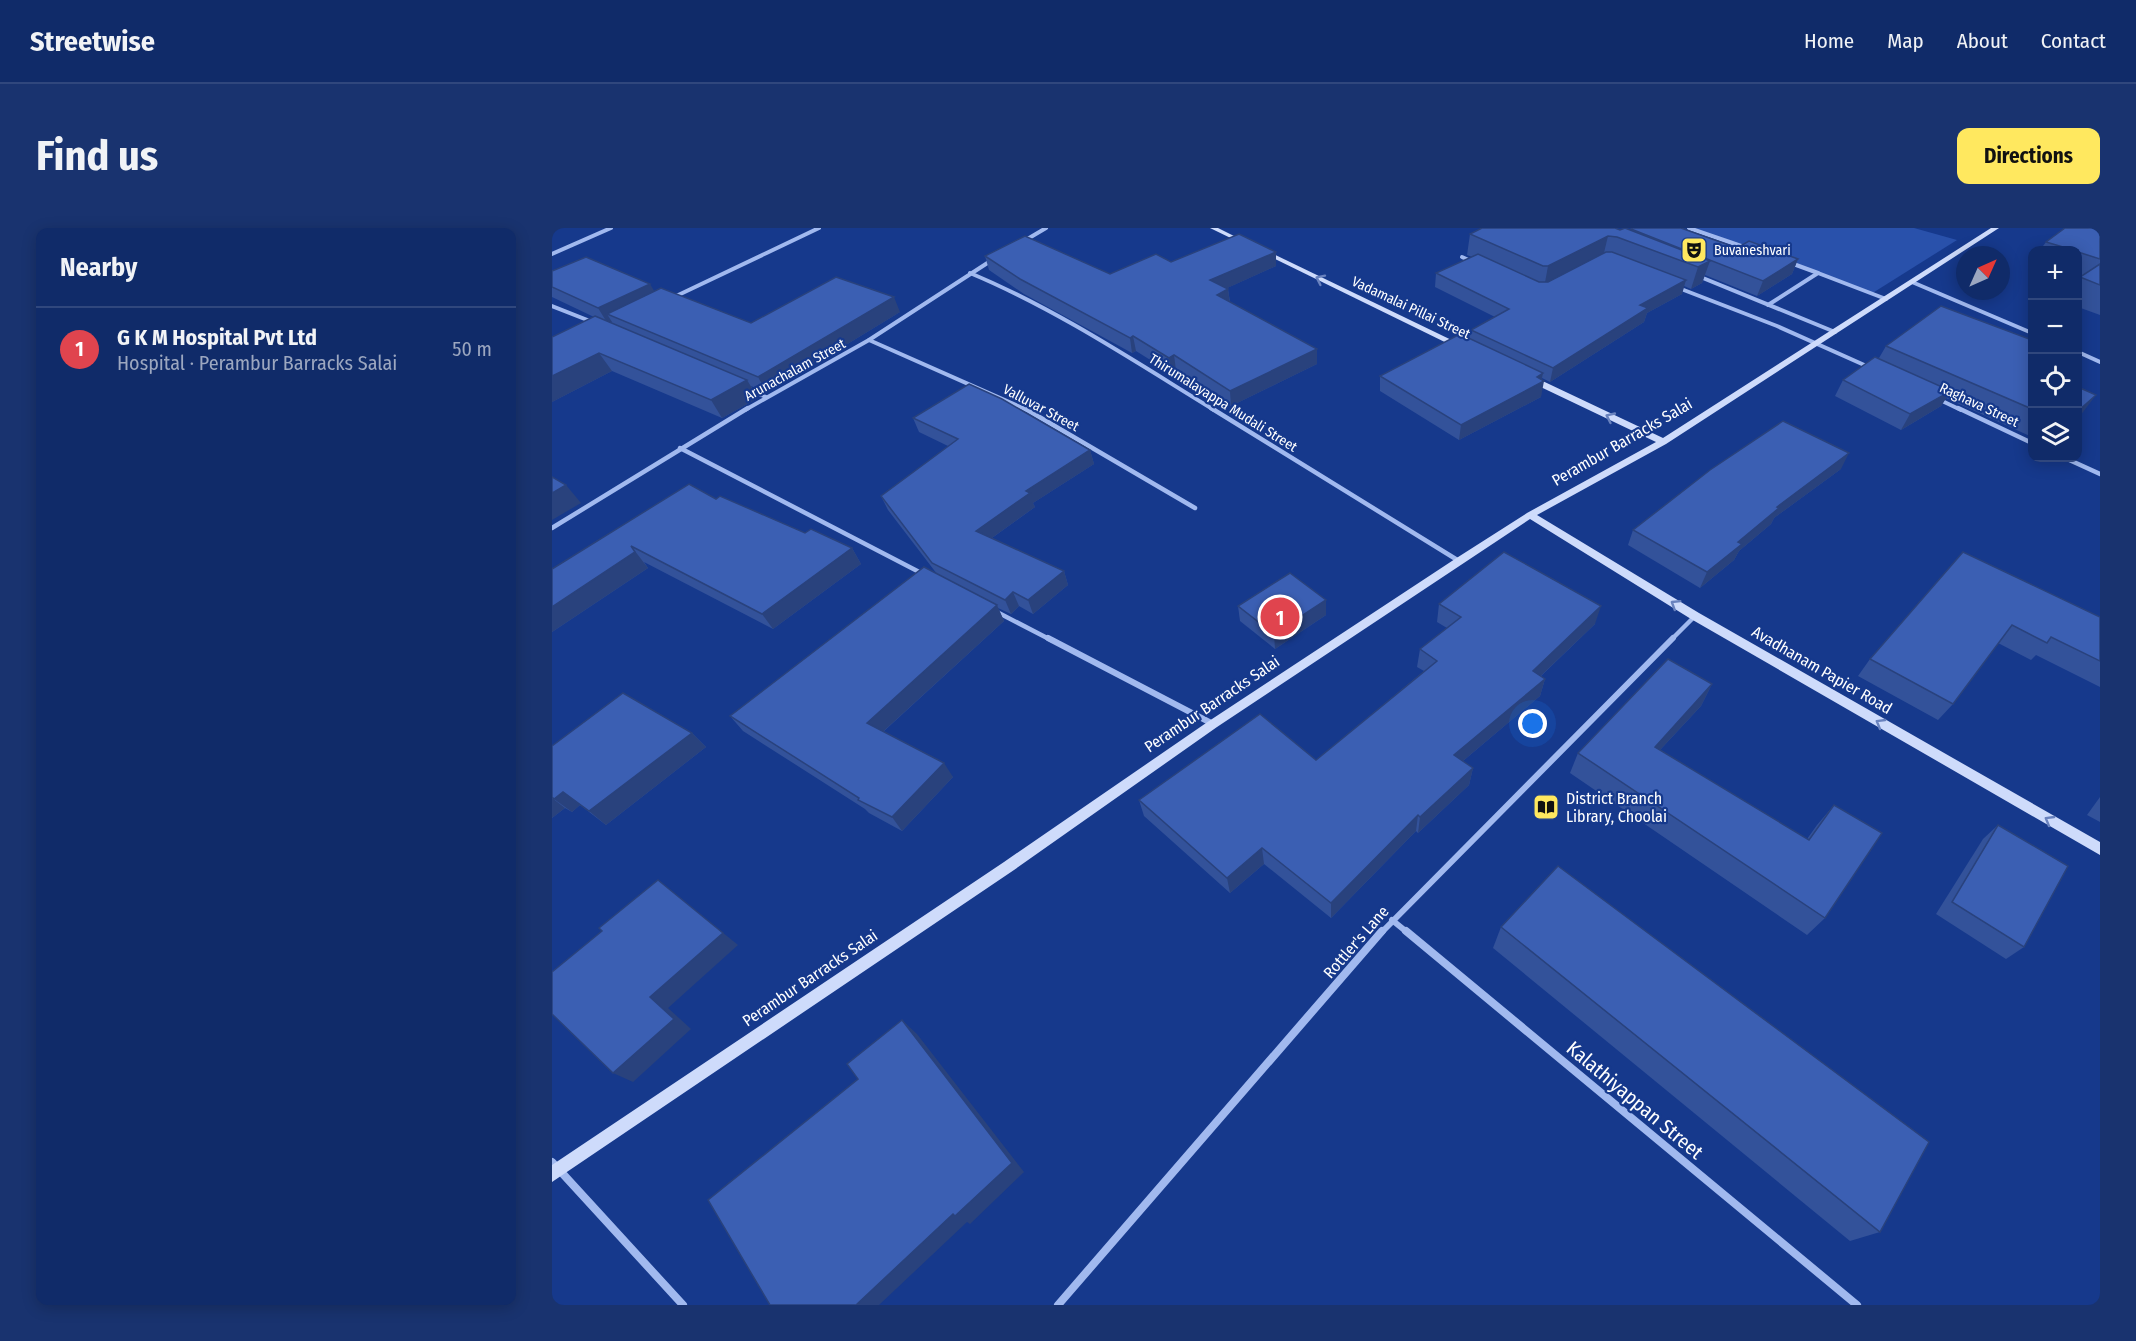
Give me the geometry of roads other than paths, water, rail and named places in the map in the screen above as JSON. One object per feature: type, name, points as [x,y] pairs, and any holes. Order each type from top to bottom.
[{"type":"main road","name":"Vadamalai Pillai Street","points":[[1213,228],[1471,351]]},
{"type":"main road","name":"Perambur Barracks Salai","points":[[554,1169],[1009,866],[1213,724],[1530,514],[1663,442],[1996,228]]},
{"type":"main road","points":[[1524,376],[1663,442]]},
{"type":"main road","name":"Avadhanam Papier Road","points":[[1530,514],[1695,616],[2100,849]]},
{"type":"street","points":[[552,254],[611,228]]},
{"type":"street","points":[[671,298],[819,228]]},
{"type":"street","points":[[1017,245],[1045,228]]},
{"type":"street","points":[[1689,228],[1753,250]]},
{"type":"street","name":"Arunachalam Street","points":[[552,528],[680,448],[869,340],[998,256]]},
{"type":"street","points":[[1462,257],[1484,267]]},
{"type":"street","points":[[1785,261],[1886,298]]},
{"type":"street","name":"Thirumalayappa Mudali Street","points":[[970,273],[1008,289],[1086,331],[1459,561]]},
{"type":"street","points":[[1768,305],[1818,273]]},
{"type":"street","points":[[1693,274],[1835,332]]},
{"type":"street","points":[[1912,282],[2028,331]]},
{"type":"street","points":[[1672,285],[1817,343],[1882,373]]},
{"type":"street","points":[[552,306],[596,324]]},
{"type":"street","name":"Valluvar Street","points":[[869,340],[1028,410],[1195,508]]},
{"type":"street","points":[[2082,354],[2100,362]]},
{"type":"street","points":[[745,388],[766,397]]},
{"type":"street","name":"Raghava Street","points":[[1936,398],[2028,440]]},
{"type":"street","points":[[680,448],[936,581]]},
{"type":"street","points":[[2074,462],[2100,474]]},
{"type":"street","points":[[989,608],[1213,724]]},
{"type":"street","name":"Rottler's Lane","points":[[1058,1305],[1392,921],[1695,616]]},
{"type":"street","name":"Kalathiyappan Street","points":[[1392,921],[1857,1305]]},
{"type":"street","points":[[554,1169],[683,1305]]},
{"type":"place","name":"Buvaneshvari","points":[[1694,250]]},
{"type":"place","name":"G K M Hospital Pvt Ltd","points":[[1280,617]]},
{"type":"place","name":"District Branch Library, Choolai","points":[[1546,807]]}]
